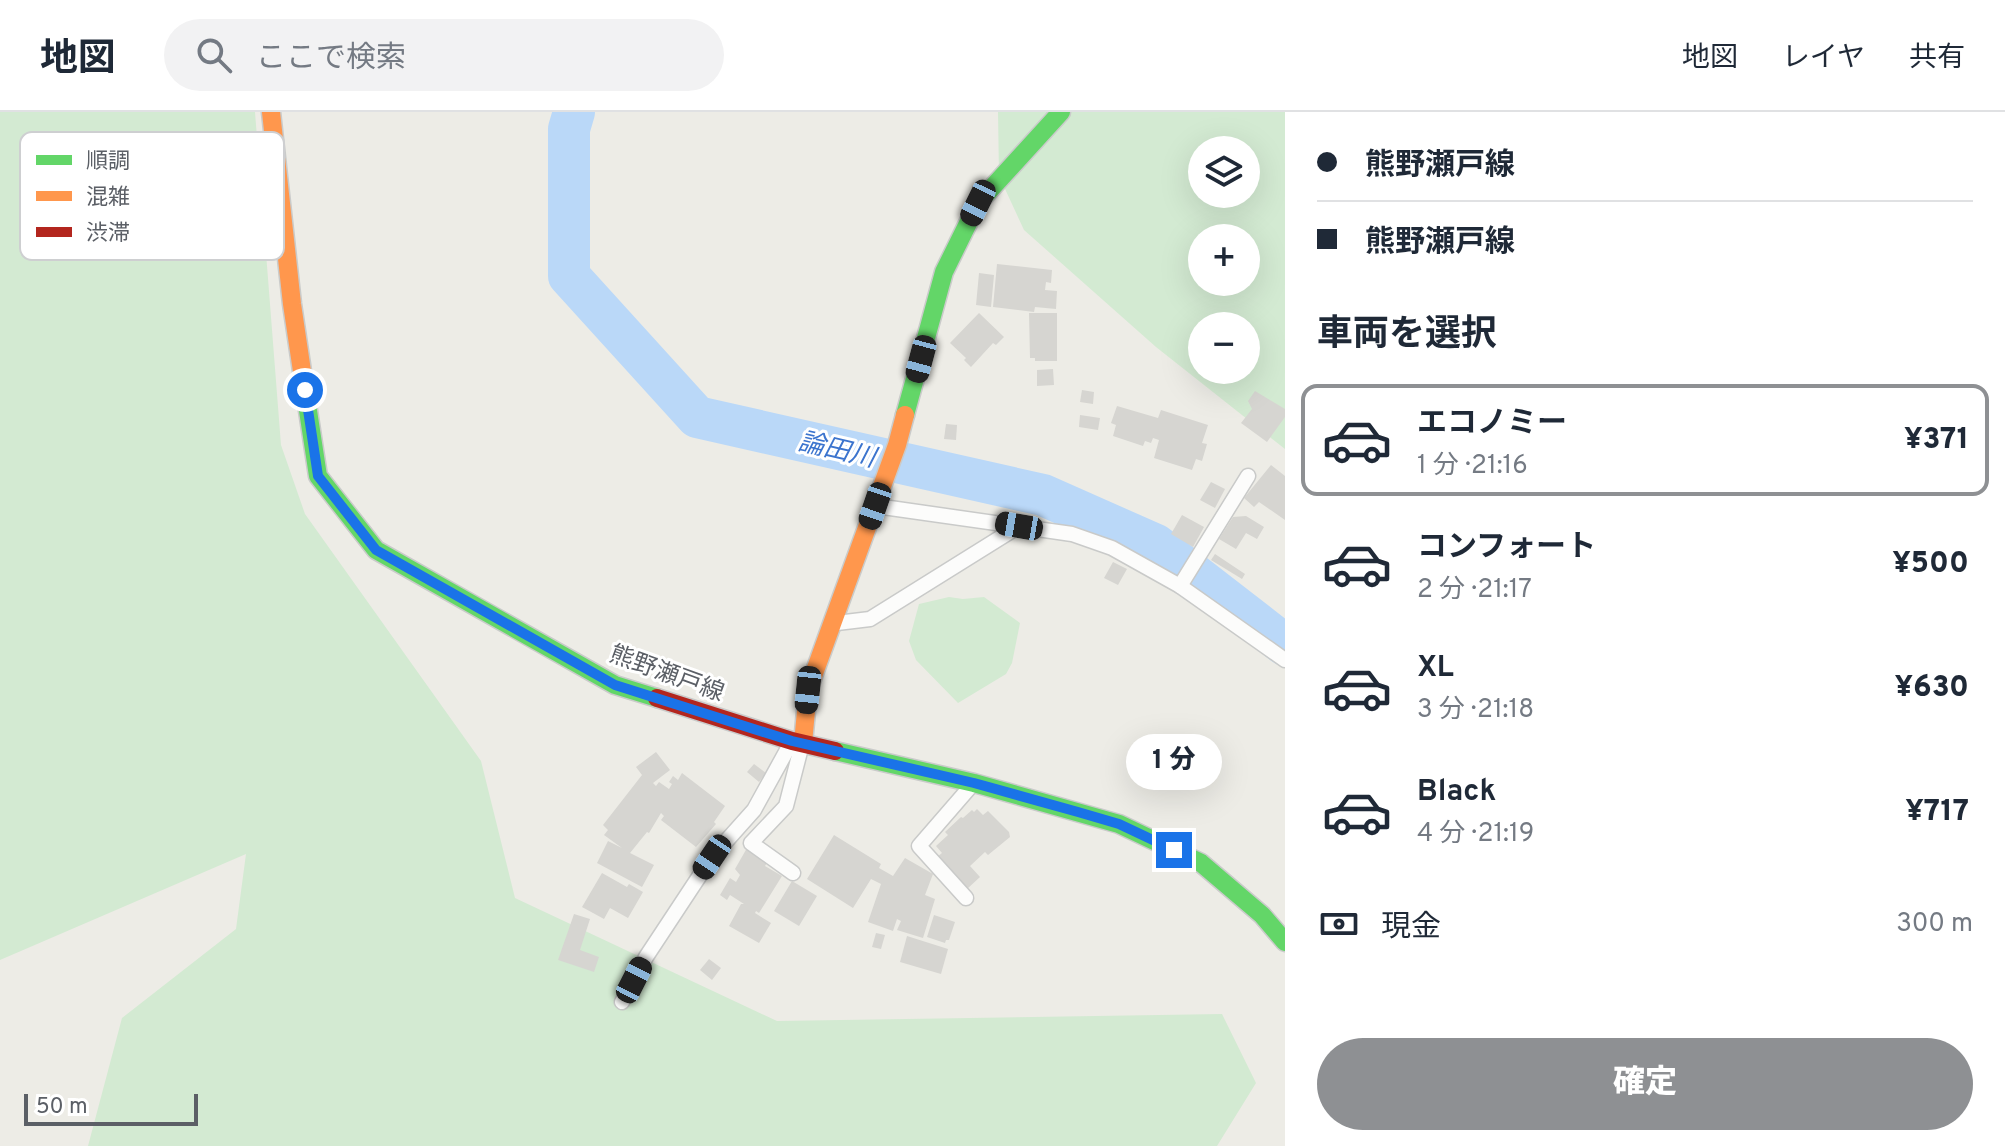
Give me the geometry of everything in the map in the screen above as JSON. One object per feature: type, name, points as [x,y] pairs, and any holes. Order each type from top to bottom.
[{"type":"main road","name":"熊野瀬戸線","points":[[271,112],[273,132]]},
{"type":"main road","points":[[797,742],[808,690],[897,445],[944,272],[978,203],[1061,112]]},
{"type":"main road","name":"熊野瀬戸線","points":[[284,231],[318,476],[376,550],[615,685],[797,742],[974,783],[1119,824],[1201,863],[1262,915],[1285,942]]},
{"type":"lane","points":[[1182,581],[1248,476]]},
{"type":"lane","points":[[875,506],[1072,534],[1112,548],[1182,581],[1285,660]]},
{"type":"lane","points":[[833,624],[870,619],[1019,526]]},
{"type":"lane","points":[[793,873],[751,843],[786,806],[797,742]]},
{"type":"lane","points":[[622,1002],[646,957],[712,857],[754,810],[797,742]]},
{"type":"lane","points":[[966,898],[919,846],[974,783]]},
{"type":"green space","points":[[0,112],[255,112],[257,132],[20,132],[20,260],[267,260],[281,445],[305,514],[481,761],[515,898],[777,1021],[1222,1014],[1256,1083],[1217,1146],[88,1146],[122,1018],[236,929],[246,854],[0,960]]},
{"type":"green space","points":[[998,112],[1285,112],[1285,449],[1203,384],[1260,384],[1260,312],[1188,312],[1188,372],[1024,230],[999,176]]},
{"type":"green space","points":[[949,597],[984,597],[1020,623],[1012,663],[1006,674],[958,703],[916,660],[909,641],[919,604]]},
{"type":"building","points":[[997,264],[1052,270],[1051,283],[1046,282],[1045,290],[1057,291],[1056,309],[1035,307],[1034,312],[993,307]]},
{"type":"building","points":[[979,273],[994,275],[991,307],[976,305]]},
{"type":"building","points":[[979,313],[1004,337],[996,345],[993,343],[971,367],[950,343]]},
{"type":"building","points":[[1029,313],[1057,313],[1057,361],[1035,361],[1035,358],[1030,358]]},
{"type":"building","points":[[1053,369],[1054,385],[1037,386],[1037,370]]},
{"type":"building","points":[[1082,390],[1094,392],[1093,404],[1080,402]]},
{"type":"building","points":[[1255,391],[1285,409],[1285,417],[1267,442],[1241,423],[1252,409],[1248,401]]},
{"type":"building","points":[[1117,406],[1158,418],[1161,410],[1208,425],[1202,443],[1207,444],[1202,461],[1196,459],[1192,470],[1154,458],[1159,440],[1153,438],[1151,443],[1145,441],[1143,446],[1113,436],[1116,425],[1111,423]]},
{"type":"building","points":[[1080,415],[1100,418],[1098,430],[1079,427]]},
{"type":"building","points":[[946,424],[957,425],[956,440],[944,439]]},
{"type":"building","points":[[1271,465],[1285,476],[1285,520],[1259,502],[1254,507],[1244,498]]},
{"type":"building","points":[[1211,482],[1225,489],[1215,508],[1200,500]]},
{"type":"building","points":[[1182,515],[1204,527],[1193,547],[1171,534]]},
{"type":"building","points":[[1246,516],[1264,527],[1257,539],[1246,533],[1236,549],[1219,539],[1233,517]]},
{"type":"building","points":[[1215,554],[1245,574],[1242,579],[1211,560]]},
{"type":"building","points":[[1113,562],[1127,569],[1118,585],[1104,578]]},
{"type":"building","points":[[656,752],[670,770],[653,783],[656,786],[659,782],[669,789],[673,776],[678,780],[682,773],[725,806],[714,822],[716,824],[696,847],[661,820],[664,816],[661,813],[649,833],[630,853],[654,865],[642,887],[597,863],[608,841],[622,848],[604,835],[608,830],[603,825],[642,775],[636,767]]},
{"type":"building","points":[[754,764],[766,773],[759,782],[747,772]]},
{"type":"building","points":[[977,809],[983,815],[988,811],[1009,832],[1010,837],[988,855],[985,852],[970,866],[980,877],[967,889],[937,857],[942,853],[936,846],[961,817]]},
{"type":"building","points":[[834,835],[881,864],[879,868],[893,876],[905,858],[933,874],[925,895],[935,899],[923,938],[897,930],[901,921],[897,919],[893,931],[868,922],[881,884],[871,879],[853,908],[807,879]]},
{"type":"building","points":[[747,848],[768,861],[765,866],[782,876],[759,913],[755,913],[771,923],[759,943],[729,926],[741,904],[744,904],[730,895],[727,900],[720,895],[730,878],[736,882],[740,875],[735,869]]},
{"type":"building","points":[[602,873],[643,892],[628,918],[610,908],[604,919],[582,907]]},
{"type":"building","points":[[792,881],[817,896],[799,926],[774,911]]},
{"type":"building","points":[[574,914],[590,919],[580,950],[599,957],[594,972],[558,960]]},
{"type":"building","points":[[934,915],[955,922],[945,943],[927,937]]},
{"type":"building","points":[[876,933],[885,935],[881,949],[872,947]]},
{"type":"building","points":[[907,936],[948,949],[941,974],[900,962]]},
{"type":"building","points":[[709,959],[721,968],[712,980],[700,970]]},
{"type":"waterway","name":"論田川","points":[[574,112],[569,129],[569,276],[697,417],[1043,495],[1156,545],[1285,645]]},
{"type":"traffic: fast","points":[[905,415],[944,272],[978,203],[1061,112]]},
{"type":"traffic: fast","points":[[303,378],[318,476],[376,550],[615,685],[657,698]]},
{"type":"traffic: fast","points":[[835,751],[974,783],[1119,824],[1201,863],[1262,915],[1285,942]]},
{"type":"traffic: slow","points":[[271,112],[273,132]]},
{"type":"traffic: slow","points":[[284,231],[303,378]]},
{"type":"traffic: slow","points":[[803,743],[808,690],[897,445],[905,415]]},
{"type":"traffic: jam","points":[[657,698],[792,741],[835,751]]},
{"type":"route","points":[[305,390],[318,476],[376,550],[615,685],[792,741],[974,783],[1119,824],[1174,850]]}]
